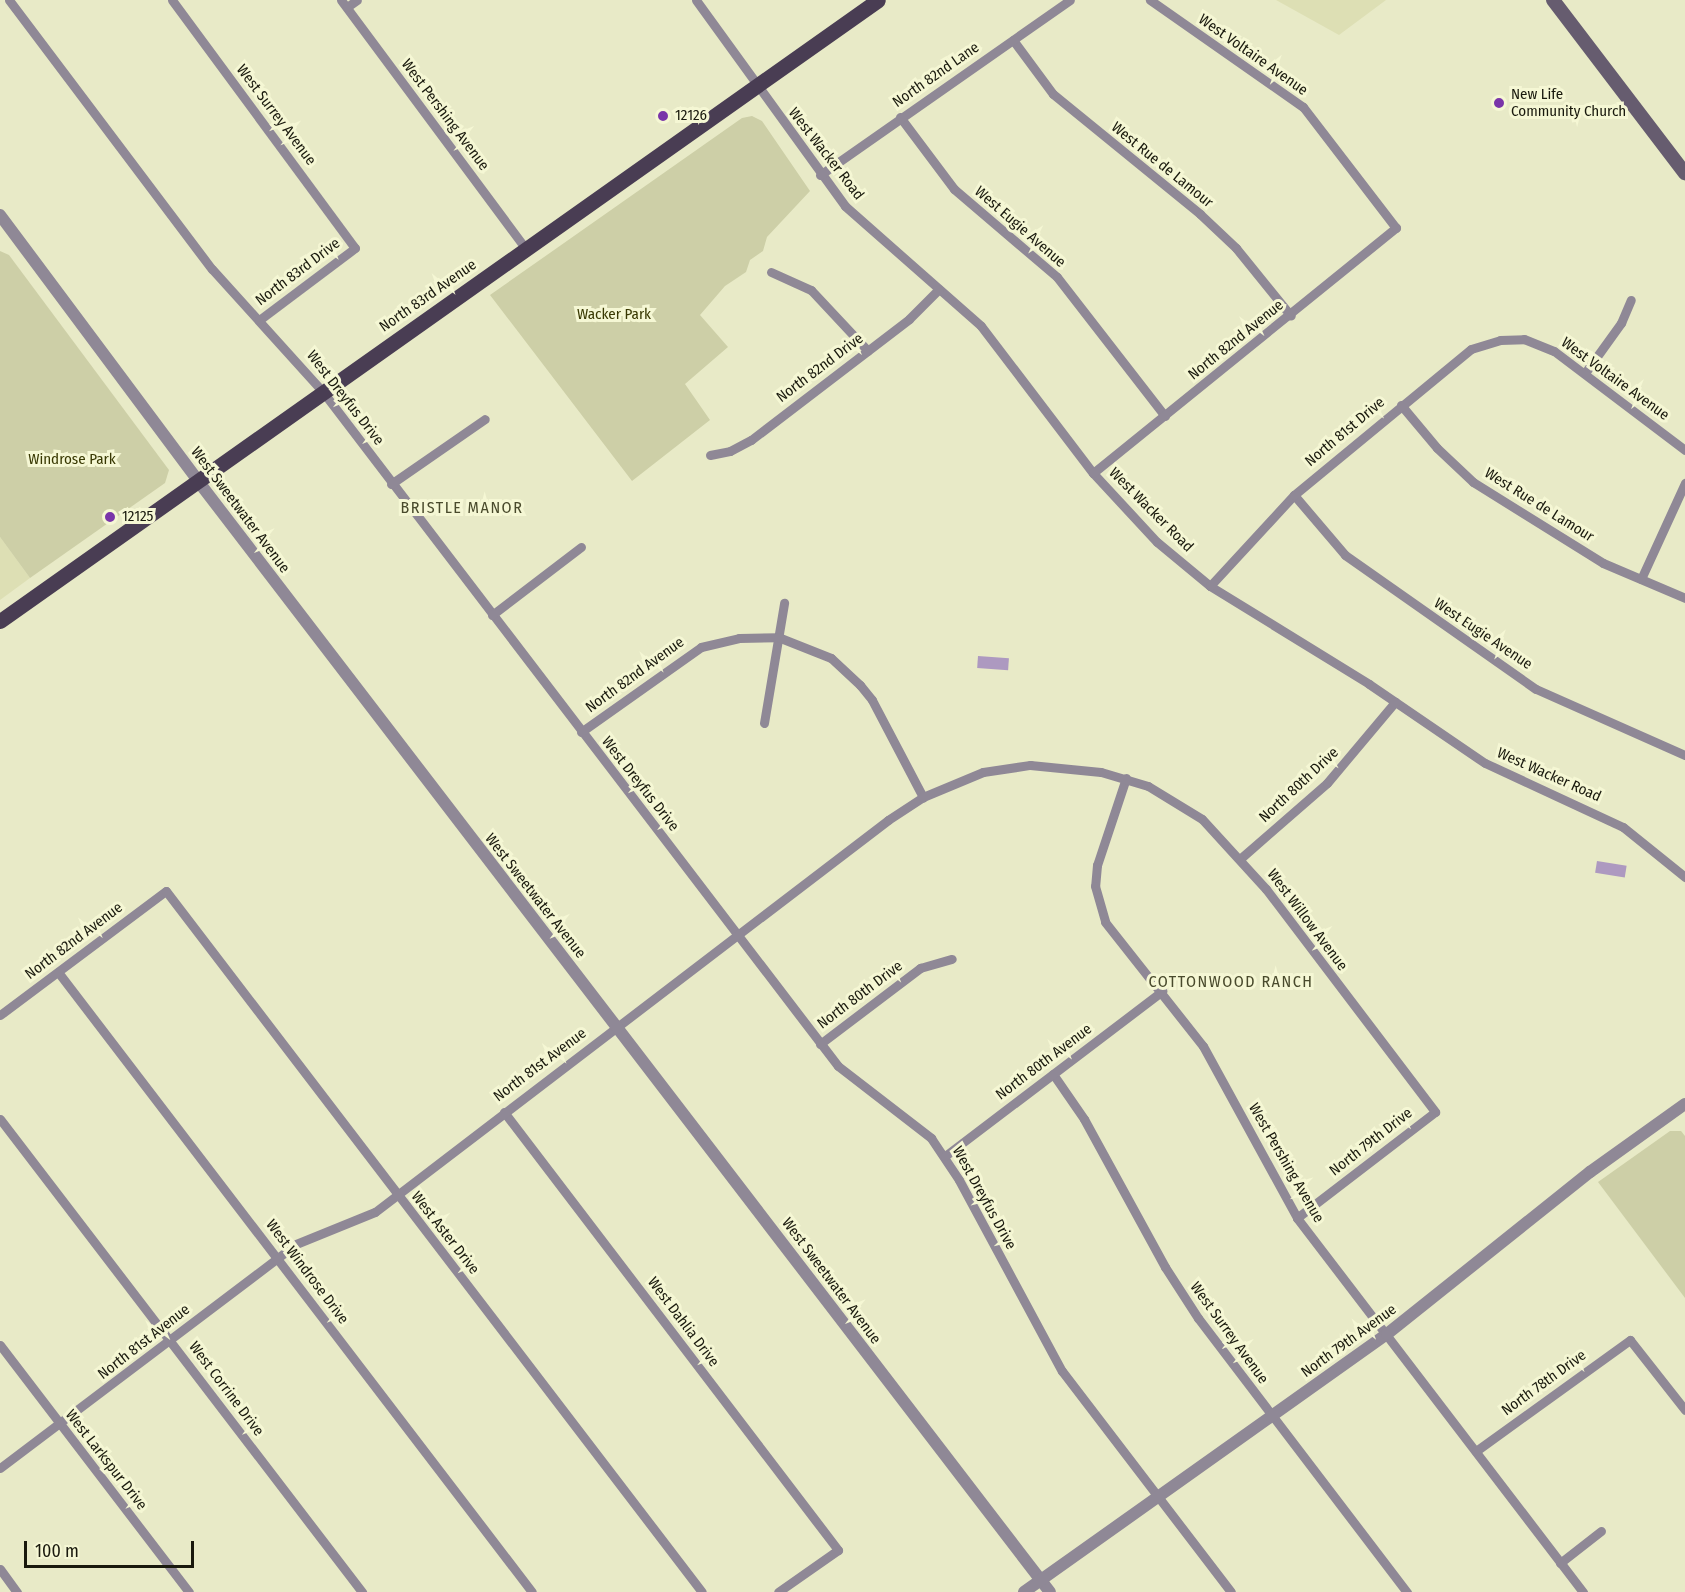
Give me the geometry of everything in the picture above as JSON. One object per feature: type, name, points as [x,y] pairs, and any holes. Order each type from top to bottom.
[{"type":"main road","name":"North 83rd Avenue","points":[[0,621],[878,0]]},
{"type":"main road","points":[[1552,0],[1685,173]]},
{"type":"street","name":"West Dreyfus Drive","points":[[9,0],[212,269],[323,392],[820,1044],[855,1082],[913,1122],[945,1156],[1062,1371],[1231,1592]]},
{"type":"street","name":"West Surrey Avenue","points":[[172,0],[356,248]]},
{"type":"street","points":[[344,4],[357,0]]},
{"type":"street","name":"West Wacker Road","points":[[696,0],[820,175],[866,227],[939,289],[993,341],[1093,473],[1157,542],[1210,586],[1395,702],[1485,763],[1623,827],[1684,874]]},
{"type":"street","name":"North 82nd Lane","points":[[820,175],[1070,0]]},
{"type":"street","name":"West Voltaire Avenue","points":[[1150,0],[1303,107],[1396,228]]},
{"type":"street","name":"West Pershing Avenue","points":[[344,4],[526,249]]},
{"type":"street","name":"West Rue de Lamour","points":[[1013,39],[1053,94],[1200,214],[1236,248],[1291,316]]},
{"type":"street","name":"West Eugie Avenue","points":[[900,117],[954,189],[1057,277],[1165,416]]},
{"type":"street","name":"West Sweetwater Avenue","points":[[0,215],[4,231],[1050,1592]]},
{"type":"street","name":"North 82nd Avenue","points":[[1093,473],[1291,316],[1396,228]]},
{"type":"street","name":"North 83rd Drive","points":[[259,320],[356,248]]},
{"type":"street","points":[[771,272],[811,290],[868,351]]},
{"type":"street","name":"North 82nd Drive","points":[[710,455],[730,451],[751,440],[909,319],[939,289]]},
{"type":"street","points":[[1585,373],[1621,323],[1631,300]]},
{"type":"street","name":"West Voltaire Avenue","points":[[1524,339],[1554,351],[1685,450]]},
{"type":"street","name":"North 81st Drive","points":[[1210,586],[1294,495],[1471,349],[1500,340],[1524,339]]},
{"type":"street","name":"West Rue de Lamour","points":[[1401,405],[1437,448],[1473,482],[1603,563],[1685,598]]},
{"type":"street","points":[[391,484],[484,419]]},
{"type":"street","points":[[1641,579],[1685,483]]},
{"type":"street","name":"West Eugie Avenue","points":[[1294,495],[1345,555],[1536,689],[1685,755]]},
{"type":"street","points":[[492,615],[581,547]]},
{"type":"street","points":[[764,723],[784,603]]},
{"type":"street","points":[[778,637],[831,658],[860,685],[872,700],[922,797]]},
{"type":"street","name":"North 82nd Avenue","points":[[581,732],[701,647],[739,638],[778,637]]},
{"type":"street","name":"North 80th Drive","points":[[1241,858],[1341,770],[1395,702]]},
{"type":"street","name":"North 81st Avenue","points":[[0,1468],[60,1425],[296,1244],[355,1223],[396,1195],[737,934],[922,797],[983,772],[1030,765],[1078,768],[1126,778]]},
{"type":"street","name":"West Pershing Avenue","points":[[1126,778],[1100,846],[1095,886],[1098,907],[1105,922],[1162,991],[1203,1046],[1297,1218],[1583,1592]]},
{"type":"street","name":"West Willow Avenue","points":[[1126,778],[1186,807],[1241,858],[1435,1112]]},
{"type":"street","name":"North 82nd Avenue","points":[[0,1015],[166,891]]},
{"type":"street","name":"West Aster Drive","points":[[166,891],[396,1195],[702,1592]]},
{"type":"street","name":"North 80th Drive","points":[[820,1044],[920,968],[952,958]]},
{"type":"street","name":"West Windrose Drive","points":[[58,972],[531,1592]]},
{"type":"street","name":"North 80th Avenue","points":[[945,1156],[1162,991]]},
{"type":"street","name":"West Surrey Avenue","points":[[1053,1074],[1084,1119],[1175,1284],[1271,1415],[1407,1592]]},
{"type":"street","name":"North 79th Avenue","points":[[1024,1592],[1387,1334],[1590,1172],[1683,1108]]},
{"type":"street","name":"West Dahlia Drive","points":[[504,1112],[838,1550],[778,1592]]},
{"type":"street","name":"North 79th Drive","points":[[1297,1218],[1435,1112]]},
{"type":"street","name":"West Corrine Drive","points":[[0,1119],[362,1592]]},
{"type":"street","name":"North 78th Drive","points":[[1476,1451],[1630,1340],[1685,1410]]},
{"type":"street","name":"West Larkspur Drive","points":[[0,1345],[189,1592]]},
{"type":"street","points":[[1560,1563],[1601,1531]]},
{"type":"street","points":[[0,1569],[17,1592]]},
{"type":"shaded area","points":[[1276,0],[1386,0],[1339,35]]},
{"type":"shaded area","points":[[0,537],[30,578],[0,600]]},
{"type":"shaded area","points":[[978,656],[1009,658],[1008,670],[977,668]]},
{"type":"shaded area","points":[[1597,861],[1627,866],[1625,878],[1595,873]]},
{"type":"green space","name":"Wacker Park","points":[[752,116],[762,121],[810,191],[767,237],[763,251],[750,260],[746,272],[725,286],[700,315],[728,347],[685,384],[710,420],[632,481],[490,295],[742,118]]},
{"type":"green space","name":"Windrose Park","points":[[0,251],[9,255],[169,470],[165,483],[30,578],[0,537]]},
{"type":"green space","points":[[1670,1131],[1681,1131],[1685,1136],[1685,1298],[1598,1182]]},
{"type":"place","name":"New Life Community Church","points":[[1499,103]]},
{"type":"place","name":"12126","points":[[663,116]]},
{"type":"place","name":"12125","points":[[110,517]]},
{"type":"district","name":"BRISTLE MANOR","points":[[462,508]]},
{"type":"district","name":"COTTONWOOD RANCH","points":[[1231,982]]}]
